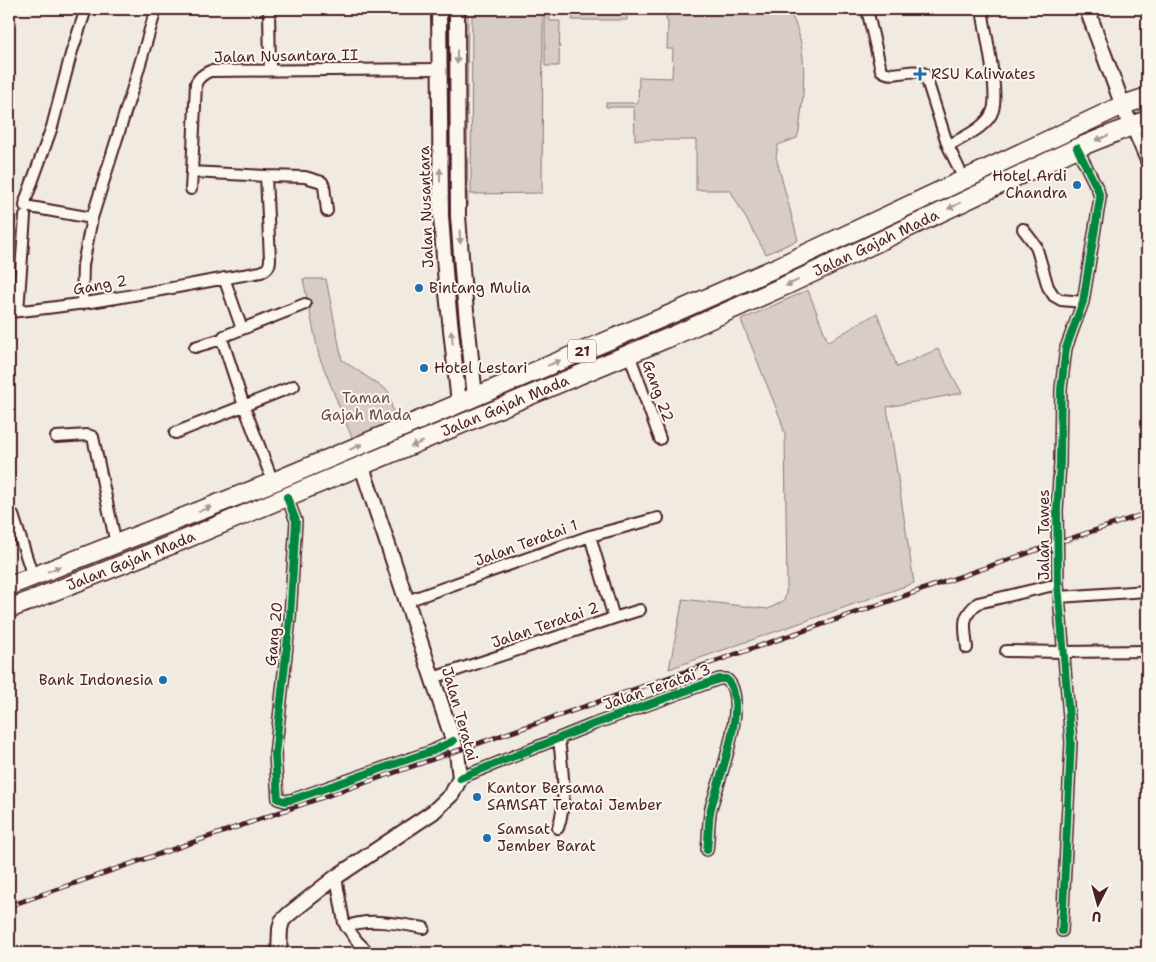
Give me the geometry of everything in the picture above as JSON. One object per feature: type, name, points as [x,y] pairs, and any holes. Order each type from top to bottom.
[{"type":"highway","name":"Jalan Gajah Mada","points":[[9,586],[273,482],[671,314],[782,265],[1123,105],[1147,97]]},
{"type":"highway","name":"Jalan Gajah Mada","points":[[9,609],[176,544],[733,310],[1077,148],[1139,123]]},
{"type":"highway","points":[[890,214],[899,232]]},
{"type":"street","points":[[86,9],[71,54],[52,127],[25,206],[92,218]]},
{"type":"street","points":[[82,304],[83,265],[92,218],[156,9]]},
{"type":"street","points":[[269,9],[270,70]]},
{"type":"street","name":"Jalan Nusantara","points":[[439,9],[441,216],[446,284],[467,400]]},
{"type":"street","points":[[457,9],[458,216],[463,282],[467,400]]},
{"type":"street","points":[[867,9],[881,70],[889,74],[916,70],[925,74],[948,146],[964,179]]},
{"type":"street","points":[[948,146],[980,126],[993,110],[994,81],[982,9]]},
{"type":"street","points":[[1087,9],[1123,105],[1139,123],[1142,151],[1147,163]]},
{"type":"street","name":"Jalan Nusantara II","points":[[192,172],[196,84],[199,77],[210,72],[440,68]]},
{"type":"street","name":"Jalan Tawes","points":[[1062,931],[1070,742],[1058,584],[1056,510],[1060,464],[1061,389],[1066,348],[1083,302],[1100,198],[1098,190],[1077,148]]},
{"type":"street","points":[[192,189],[192,172],[305,177],[322,182],[327,211]]},
{"type":"street","name":"Gang 2","points":[[13,311],[82,304],[261,272],[270,265],[266,176]]},
{"type":"street","points":[[13,311],[25,216]]},
{"type":"street","points":[[1022,229],[1036,246],[1048,287],[1054,296],[1061,300],[1083,302]]},
{"type":"street","points":[[224,278],[242,329]]},
{"type":"street","points":[[195,347],[222,339],[224,336],[306,304]]},
{"type":"street","points":[[222,339],[244,406],[273,482]]},
{"type":"street","name":"Gang 22","points":[[629,354],[660,439]]},
{"type":"street","points":[[174,433],[294,386]]},
{"type":"street","points":[[56,437],[88,435],[93,437],[116,544]]},
{"type":"street","name":"Jalan Teratai","points":[[279,953],[282,921],[336,876],[433,812],[452,794],[460,778],[457,752],[362,467]]},
{"type":"street","name":"Gang 20","points":[[287,497],[296,521],[290,618],[275,755],[278,799],[286,801],[432,751],[453,740]]},
{"type":"street","points":[[13,515],[32,577]]},
{"type":"street","name":"Jalan Teratai 1","points":[[406,601],[590,536],[658,518]]},
{"type":"street","name":"Jalan Teratai 2","points":[[433,678],[614,618],[590,536]]},
{"type":"street","points":[[967,648],[965,621],[969,610],[978,603],[1058,584]]},
{"type":"street","points":[[1059,597],[1147,591]]},
{"type":"street","points":[[614,618],[640,610]]},
{"type":"street","points":[[1006,651],[1147,651]]},
{"type":"street","name":"Jalan Teratai 3","points":[[460,778],[594,724],[719,679],[726,679],[732,685],[736,710],[732,736],[711,810],[707,850]]},
{"type":"street","points":[[558,828],[564,812],[560,739]]},
{"type":"street","points":[[336,876],[344,923],[369,953]]},
{"type":"street","points":[[346,927],[365,922],[403,924],[424,928]]},
{"type":"green space","points":[[445,9],[451,9],[452,209],[450,210],[447,209]]},
{"type":"green space","points":[[464,9],[468,9],[467,100],[464,100]]},
{"type":"green space","points":[[545,9],[549,9],[550,21],[560,21],[559,66],[545,66]]},
{"type":"green space","points":[[605,9],[627,9],[627,20],[572,20],[574,13],[600,12]]},
{"type":"green space","points":[[667,9],[788,9],[800,38],[804,84],[797,138],[778,145],[776,157],[798,240],[766,254],[730,190],[696,190],[696,140],[635,140],[634,107],[606,107],[606,103],[638,103],[639,77],[672,78],[673,49],[667,49]]},
{"type":"green space","points":[[472,10],[543,11],[542,193],[471,194]]},
{"type":"green space","points":[[464,105],[467,105],[468,205],[465,205]]},
{"type":"green space","points":[[450,223],[452,225],[465,368],[462,370],[460,368],[448,225]]},
{"type":"green space","name":"Taman Gajah Mada","points":[[303,279],[326,279],[342,360],[388,391],[396,424],[352,438],[319,356]]},
{"type":"green space","points":[[808,290],[828,342],[877,313],[897,367],[938,349],[962,393],[887,407],[914,583],[669,669],[683,599],[768,609],[784,601],[787,587],[785,435],[781,420],[741,320]]},
{"type":"railway","points":[[9,906],[1147,513]]},
{"type":"cycle path","points":[[1062,931],[1071,742],[1058,584],[1057,510],[1061,389],[1066,348],[1083,302],[1100,198],[1098,190],[1077,148]]},
{"type":"cycle path","points":[[287,497],[296,521],[290,618],[275,755],[278,799],[285,801],[294,799],[432,751],[453,741]]},
{"type":"cycle path","points":[[460,778],[594,724],[719,679],[726,679],[733,689],[735,703],[734,721],[725,761],[711,808],[707,850]]},
{"type":"place","name":"RSU Kaliwates","points":[[920,74]]},
{"type":"place","name":"Hotel Ardi Chandra","points":[[1077,185]]},
{"type":"place","name":"Bintang Mulia","points":[[419,288]]},
{"type":"place","name":"Hotel Lestari","points":[[424,368]]},
{"type":"place","name":"Bank Indonesia","points":[[163,680]]},
{"type":"place","name":"Kantor Bersama SAMSAT Teratai Jember","points":[[477,797]]},
{"type":"place","name":"Samsat Jember Barat","points":[[487,838]]}]
